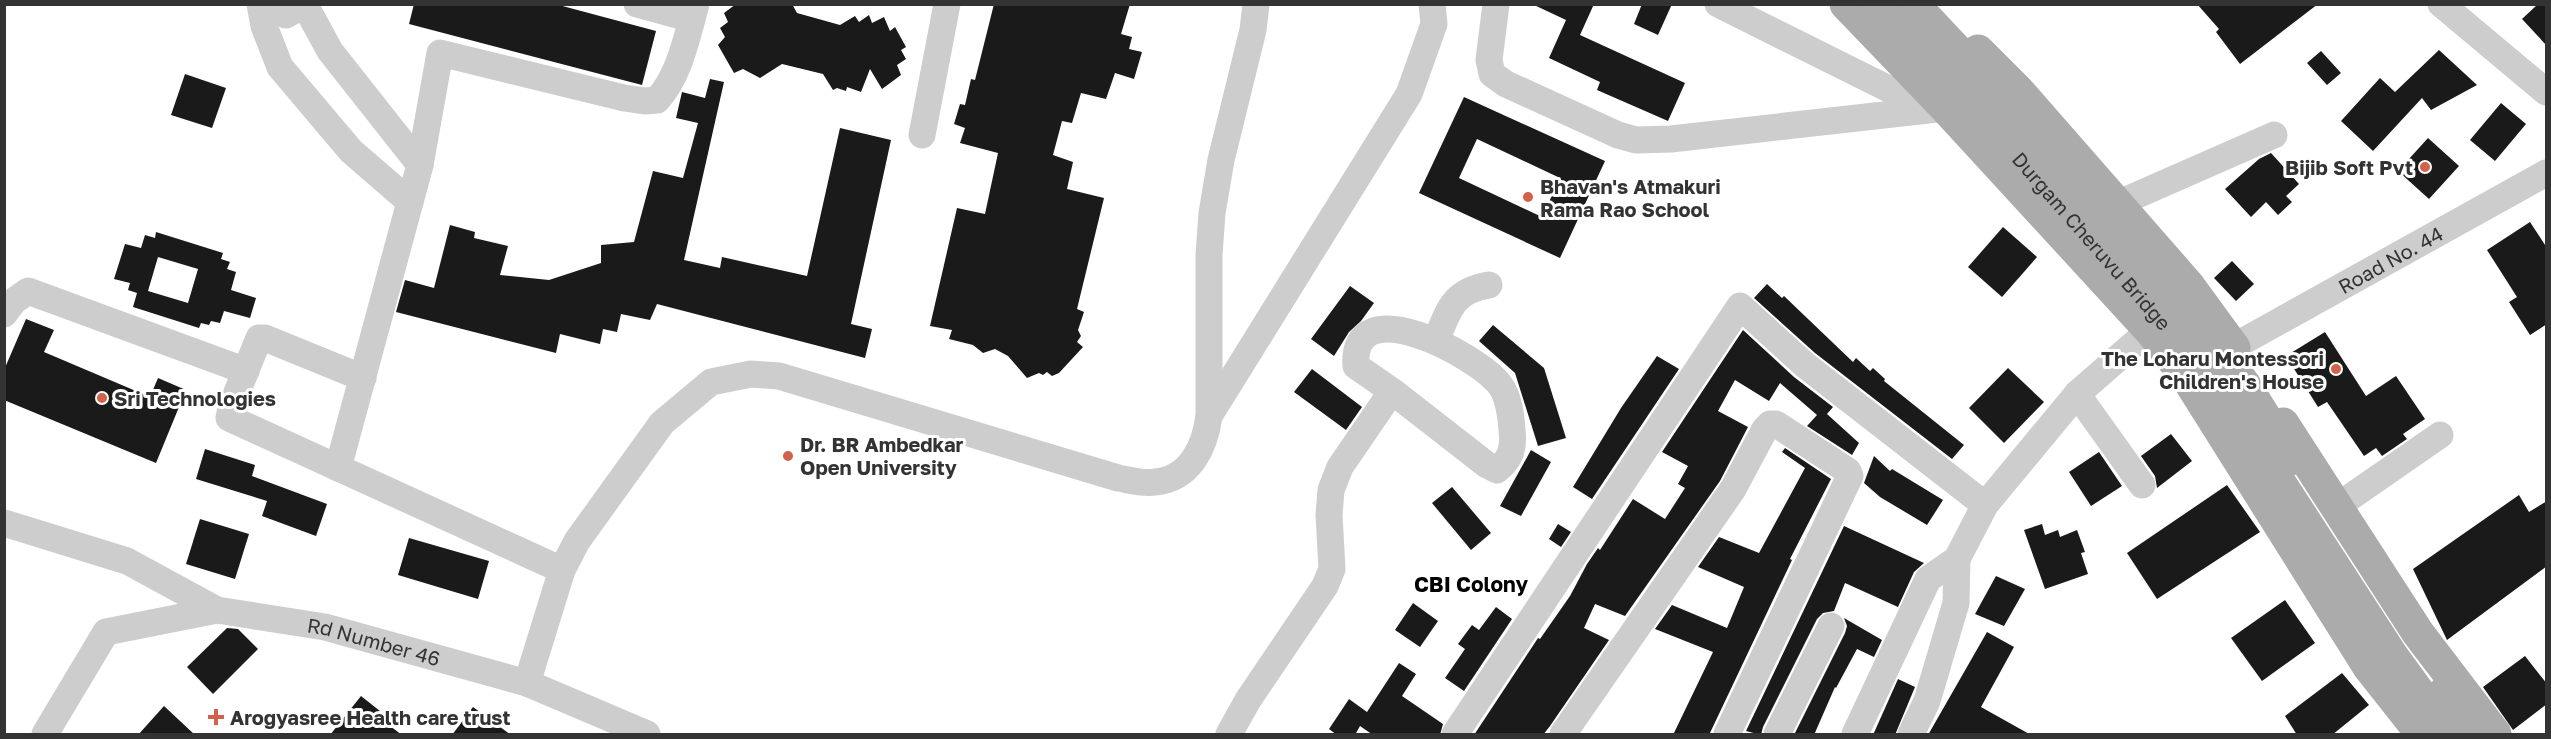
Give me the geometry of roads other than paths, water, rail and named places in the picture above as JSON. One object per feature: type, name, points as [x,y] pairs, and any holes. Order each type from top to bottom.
[{"type":"main road","points":[[1846,4],[1938,109],[2150,330],[2188,379],[2369,667],[2422,735]]},
{"type":"main road","name":"Durgam Cheruvu Bridge","points":[[1874,4],[1987,121],[2208,374],[2392,656],[2449,735]]},
{"type":"main road","name":"Durgam Cheruvu Bridge","points":[[1913,4],[2002,98],[2207,336],[2244,384],[2408,641],[2476,735]]},
{"type":"main road","points":[[1933,4],[2019,92],[2188,285],[2233,347],[2418,633],[2495,735]]},
{"type":"main road","points":[[1938,109],[2019,92]]},
{"type":"street","points":[[260,4],[264,26],[280,67],[351,150],[410,202]]},
{"type":"street","points":[[265,4],[286,15],[305,5],[330,51],[420,165]]},
{"type":"street","points":[[338,468],[420,165],[440,53],[624,98],[657,100],[668,88],[694,12],[637,4]]},
{"type":"street","points":[[922,135],[947,4]]},
{"type":"street","points":[[527,683],[562,570],[577,541],[662,423],[711,382],[751,374],[779,376],[1118,478],[1154,483],[1175,479],[1194,461],[1207,434],[1209,255],[1212,213],[1221,160],[1253,30],[1256,4]]},
{"type":"street","points":[[1209,416],[1409,94],[1434,24],[1431,4]]},
{"type":"street","points":[[1496,4],[1489,60],[1492,74],[1506,84],[1618,135],[1636,140],[1671,140],[1938,109]]},
{"type":"street","points":[[1718,4],[1938,109]]},
{"type":"street","points":[[2440,4],[2547,92]]},
{"type":"street","points":[[2117,204],[2274,135]]},
{"type":"street","name":"Road No. 44","points":[[2233,347],[2547,173]]},
{"type":"street","points":[[1436,340],[1447,313],[1458,296],[1472,288],[1490,285]]},
{"type":"street","points":[[4,314],[14,301],[28,291],[246,371]]},
{"type":"street","points":[[1455,735],[1740,306],[1805,365],[1985,505]]},
{"type":"street","points":[[1385,327],[1436,340],[1487,370],[1502,388],[1511,414],[1514,441],[1508,461],[1497,470],[1487,465],[1392,391],[1356,366],[1355,352],[1365,337],[1385,327]]},
{"type":"street","points":[[1911,735],[1927,701],[1956,603],[1957,559],[1985,505],[2077,394],[2150,330]]},
{"type":"street","points":[[363,378],[266,338],[259,339],[231,407],[229,418],[562,570]]},
{"type":"street","points":[[1229,735],[1248,700],[1325,586],[1332,569],[1329,515],[1331,490],[1340,467],[1392,391]]},
{"type":"street","points":[[2077,394],[2142,485]]},
{"type":"street","points":[[1571,732],[1733,489],[1765,429],[1770,424],[1776,424],[1848,471],[1850,476],[1727,735]]},
{"type":"street","points":[[2336,507],[2440,435]]},
{"type":"street","points":[[4,523],[127,561],[217,610]]},
{"type":"street","points":[[1855,735],[1928,579],[1957,559]]},
{"type":"street","points":[[45,735],[106,632],[217,610]]},
{"type":"street","name":"Rd Number 46","points":[[217,610],[325,627],[527,683],[647,735]]},
{"type":"street","points":[[1777,735],[1831,626]]},
{"type":"place","name":"Bijib Soft Pvt","points":[[2425,167]]},
{"type":"place","name":"Bhavan's Atmakuri Rama Rao School","points":[[1528,197]]},
{"type":"place","name":"The Loharu Montessori Children's House","points":[[2336,369]]},
{"type":"place","name":"Sri Technologies","points":[[102,398]]},
{"type":"place","name":"Dr. BR Ambedkar Open University","points":[[788,456]]},
{"type":"place","name":"Arogyasree Health care trust","points":[[216,717]]},
{"type":"district","name":"CBI Colony","points":[[1471,584]]}]
